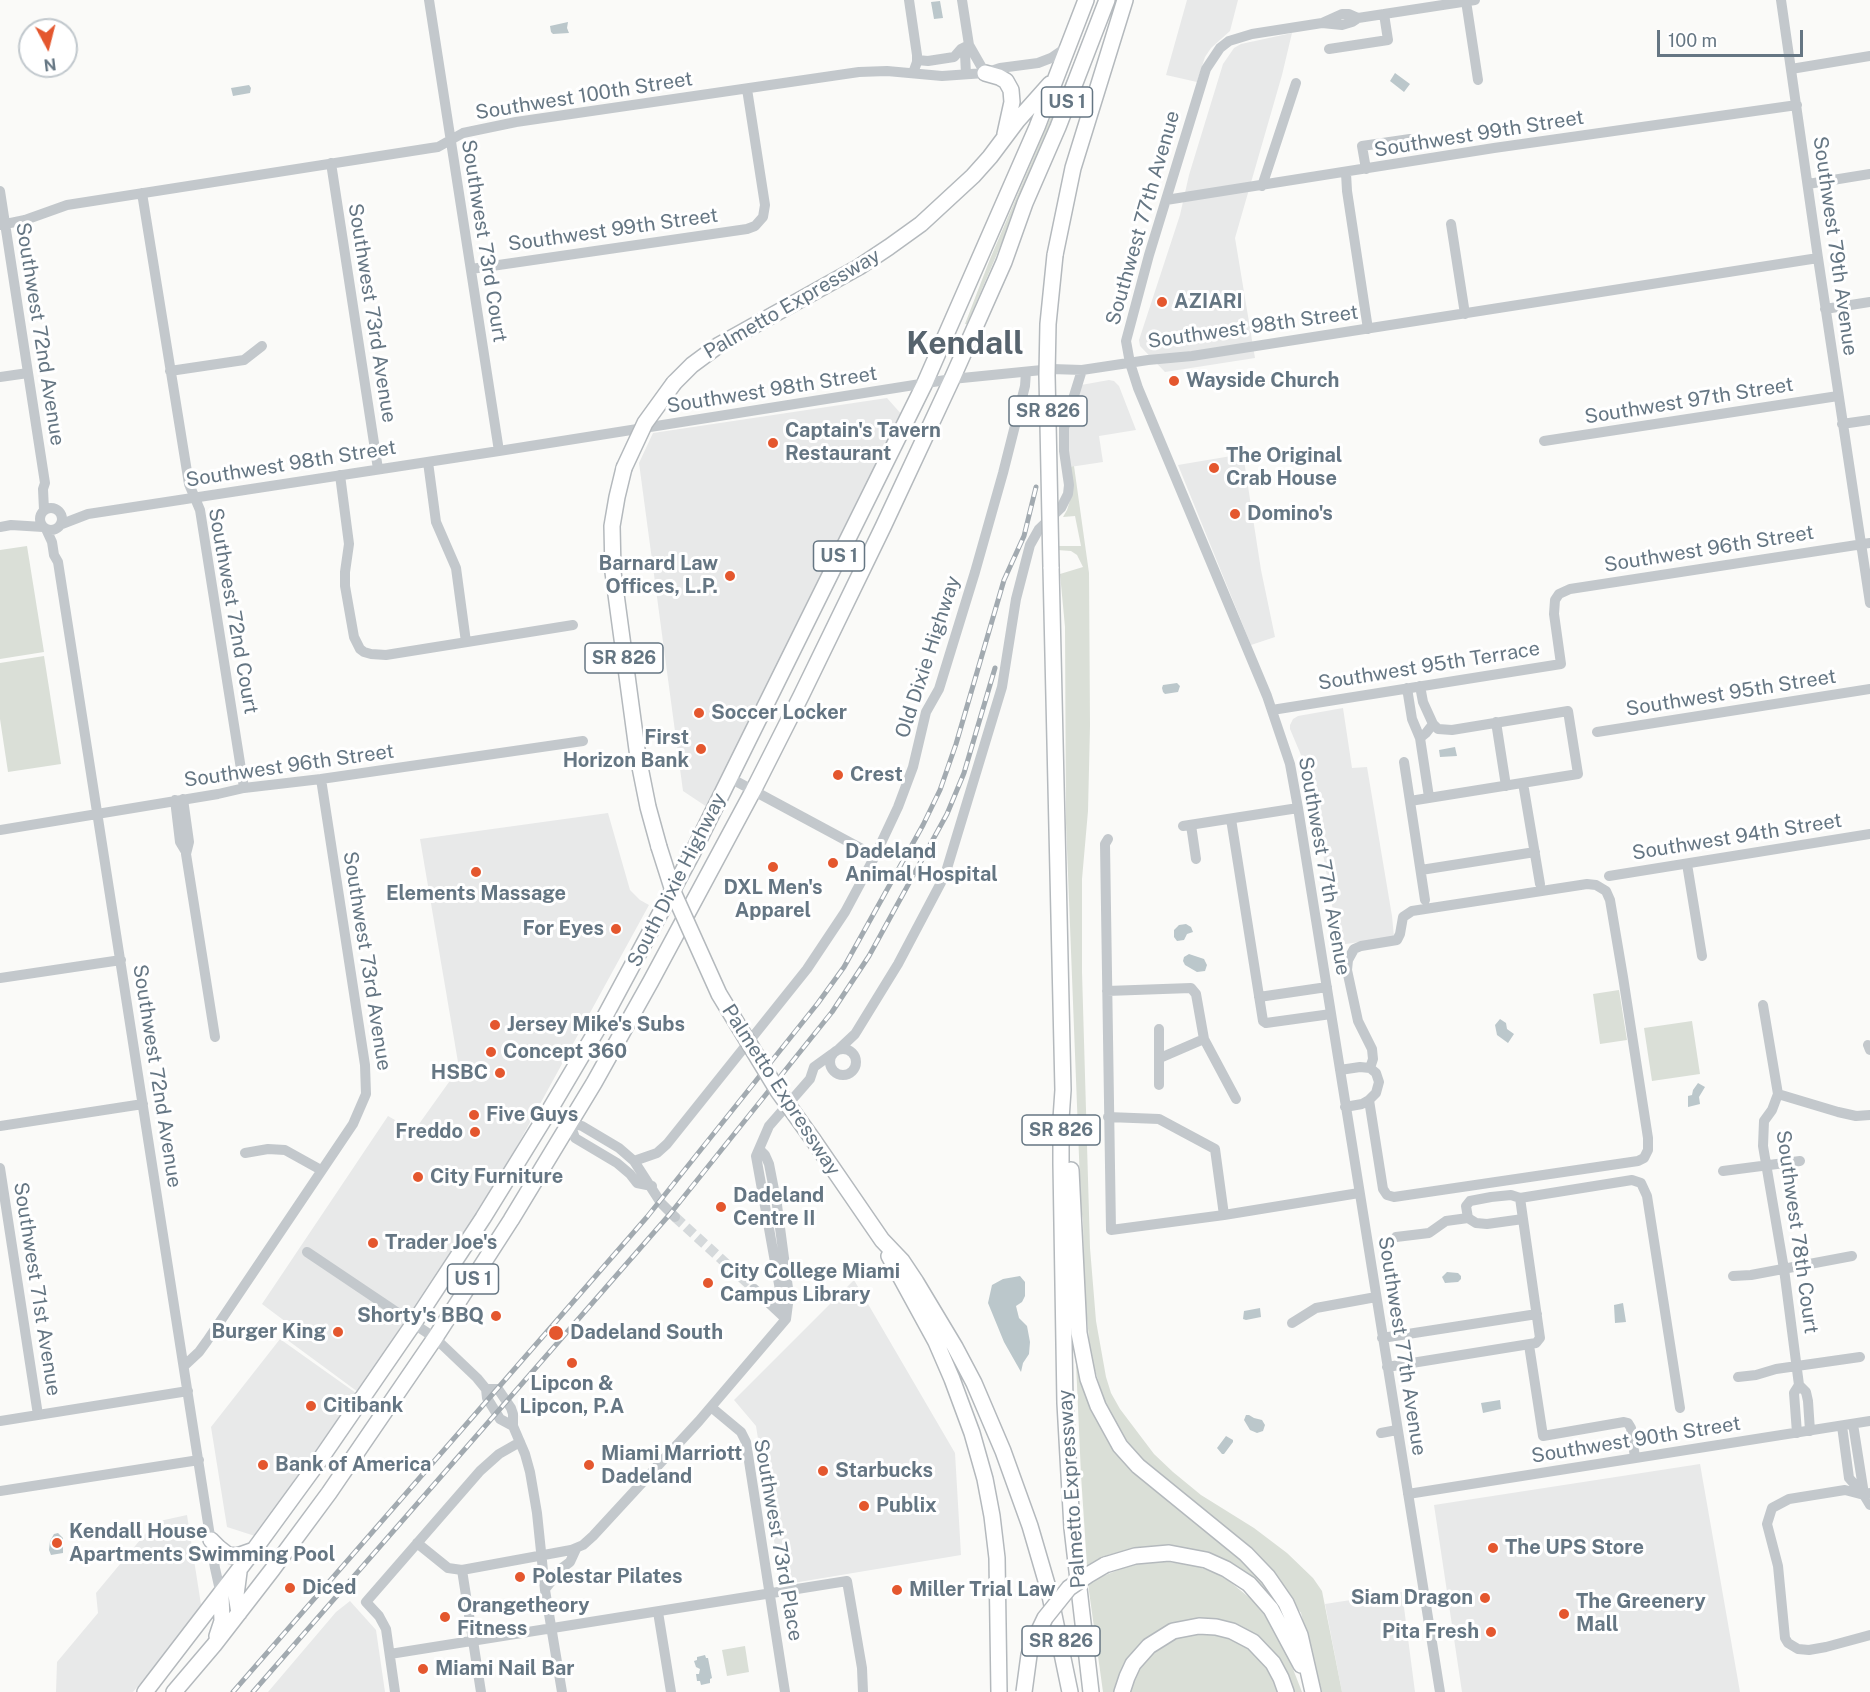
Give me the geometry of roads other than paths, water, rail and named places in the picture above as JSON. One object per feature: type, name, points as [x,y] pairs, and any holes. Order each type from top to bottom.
[{"type":"highway","name":"South Dixie Highway","points":[[145,1692],[221,1595],[319,1461],[414,1323],[483,1218],[604,1018],[655,925],[730,778],[924,385],[1013,184],[1086,0]]},
{"type":"highway","name":"South Dixie Highway","points":[[570,1123],[655,973],[753,790],[842,613],[952,379],[1004,262],[1025,203],[1058,127],[1107,0]]},
{"type":"highway","name":"Palmetto Expressway","points":[[1091,1692],[1079,1596],[1065,1403],[1061,1185],[1063,1090],[1047,375],[1048,324],[1055,255],[1073,168],[1125,0]]},
{"type":"highway","points":[[985,73],[1006,81],[1011,90],[1012,102],[1003,140]]},
{"type":"highway","name":"Palmetto Expressway","points":[[1056,77],[960,189],[908,234],[859,267],[719,345],[692,365],[674,383],[645,423],[624,468],[612,526],[613,572],[633,730],[648,807],[674,894],[719,994],[778,1091],[882,1240],[907,1268],[974,1383],[1022,1500],[1044,1570],[1070,1692]]},
{"type":"highway","points":[[818,599],[842,613]]},
{"type":"highway","points":[[655,925],[659,944],[655,973]]},
{"type":"highway","points":[[1063,1090],[1068,1118],[1079,1333],[1094,1398],[1114,1437],[1138,1466],[1246,1554],[1268,1577],[1286,1603],[1298,1630],[1311,1687]]},
{"type":"highway","name":"US 1","points":[[174,1692],[239,1613],[329,1493],[435,1338],[570,1123]]},
{"type":"highway","points":[[882,1240],[894,1267],[936,1342],[952,1379],[985,1479],[998,1569],[999,1692]]},
{"type":"highway","points":[[211,1540],[228,1555],[237,1556],[254,1550]]},
{"type":"highway","points":[[1024,1692],[1033,1643],[1045,1618],[1069,1588],[1105,1565],[1135,1556],[1169,1553],[1206,1560],[1226,1569],[1249,1584],[1271,1608],[1311,1687]]},
{"type":"highway","points":[[239,1613],[236,1595],[240,1569]]},
{"type":"highway","points":[[214,1645],[222,1621],[221,1595]]},
{"type":"highway","points":[[1122,1692],[1133,1664],[1149,1646],[1173,1631],[1199,1626],[1232,1631],[1257,1644],[1278,1671],[1286,1692]]},
{"type":"street","name":"Southwest 73rd Court","points":[[429,0],[499,451]]},
{"type":"street","points":[[909,0],[917,60],[913,74]]},
{"type":"street","points":[[962,0],[969,45],[985,73]]},
{"type":"street","name":"Southwest 79th Avenue","points":[[1781,0],[1842,424],[1865,543],[1870,603]]},
{"type":"street","points":[[1329,49],[1388,40],[1384,14],[1436,3],[1470,1],[1478,80]]},
{"type":"street","name":"Southwest 77th Avenue","points":[[1384,14],[1358,18],[1342,25],[1322,23],[1241,36],[1220,48],[1206,69],[1127,334],[1127,348],[1130,363],[1272,710],[1288,756],[1440,1692]]},
{"type":"street","points":[[917,60],[928,61],[954,57],[961,49],[969,45]]},
{"type":"street","points":[[966,75],[965,54],[969,45]]},
{"type":"street","name":"Southwest 100th Street","points":[[3,225],[67,205],[431,148],[463,134],[505,124],[867,71],[939,76],[985,73],[1000,68],[1038,63],[1052,58],[1069,45]]},
{"type":"street","points":[[1791,69],[1870,56]]},
{"type":"street","points":[[1262,186],[1296,82]]},
{"type":"street","name":"Southwest 99th Street","points":[[471,269],[747,229],[760,223],[765,205],[747,89]]},
{"type":"street","name":"Southwest 99th Street","points":[[1166,200],[1797,105]]},
{"type":"street","points":[[1365,169],[1362,146],[1410,139]]},
{"type":"street","name":"Southwest 73rd Avenue","points":[[331,163],[378,469]]},
{"type":"street","points":[[1346,173],[1368,329]]},
{"type":"street","points":[[1808,184],[1870,174]]},
{"type":"street","name":"Southwest 72nd Avenue","points":[[0,191],[3,225],[45,483],[49,488],[50,511]]},
{"type":"street","name":"Southwest 72nd Court","points":[[142,193],[189,484],[200,510],[244,788]]},
{"type":"street","points":[[1451,224],[1465,314]]},
{"type":"street","name":"Southwest 98th Street","points":[[61,525],[88,514],[952,379],[1052,369],[1082,370],[1192,356],[1818,258]]},
{"type":"street","points":[[1825,309],[1870,302]]},
{"type":"street","points":[[170,371],[244,360],[262,346]]},
{"type":"street","points":[[810,1079],[814,1067],[855,1034],[898,964],[945,875],[1002,687],[1012,617],[1028,554],[1039,529],[1061,508],[1068,494],[1069,485],[1063,445],[1064,428],[1082,370]]},
{"type":"street","name":"Old Dixie Highway","points":[[634,1161],[657,1153],[667,1144],[807,969],[845,912],[875,855],[898,807],[913,767],[928,707],[939,689],[975,572],[1022,397],[1026,372]]},
{"type":"street","points":[[0,377],[28,373]]},
{"type":"street","name":"Southwest 97th Street","points":[[1544,441],[1838,396]]},
{"type":"street","points":[[1842,424],[1870,420]]},
{"type":"street","points":[[428,462],[438,530],[456,568],[466,642]]},
{"type":"street","points":[[340,475],[349,537],[345,586],[354,637],[364,652],[386,655],[573,625]]},
{"type":"street","points":[[50,511],[63,517],[61,525],[52,530],[44,528],[40,521],[50,511]]},
{"type":"street","name":"Southwest 98th Street","points":[[6,526],[50,511],[88,514]]},
{"type":"street","name":"Southwest 72nd Avenue","points":[[58,562],[61,525]]},
{"type":"street","name":"Southwest 98th Street","points":[[6,526],[44,528]]},
{"type":"street","name":"Southwest 72nd Avenue","points":[[44,528],[52,542],[54,555],[58,562],[221,1595]]},
{"type":"street","name":"Southwest 96th Street","points":[[1557,597],[1562,591],[1570,589],[1865,543]]},
{"type":"street","name":"Southwest 95th Terrace","points":[[1272,710],[1561,664],[1554,614],[1557,597]]},
{"type":"street","points":[[1410,801],[1578,774],[1568,711],[1445,730],[1438,729],[1433,724],[1423,702],[1420,686]]},
{"type":"street","points":[[1407,688],[1413,724],[1420,738],[1429,797]]},
{"type":"street","name":"Southwest 95th Street","points":[[1598,732],[1870,689]]},
{"type":"street","points":[[1496,722],[1506,786]]},
{"type":"street","points":[[1420,738],[1433,724]]},
{"type":"street","name":"Southwest 96th Street","points":[[0,830],[244,788],[583,741]]},
{"type":"street","points":[[1404,762],[1425,900]]},
{"type":"street","points":[[730,778],[875,855]]},
{"type":"street","name":"Southwest 73rd Avenue","points":[[184,1366],[207,1341],[280,1232],[359,1112],[366,1094],[365,1065],[321,779]]},
{"type":"street","points":[[1523,783],[1540,884]]},
{"type":"street","points":[[179,800],[189,842],[186,852],[215,1037]]},
{"type":"street","points":[[1196,859],[1187,826],[1298,808]]},
{"type":"street","points":[[1231,819],[1264,1023],[1331,1014]]},
{"type":"street","name":"Southwest 94th Street","points":[[1609,876],[1870,834]]},
{"type":"street","points":[[1108,839],[1105,844],[1111,1230],[1224,1215],[1359,1193]]},
{"type":"street","points":[[1421,870],[1535,852]]},
{"type":"street","points":[[1687,864],[1702,956]]},
{"type":"street","points":[[1369,1100],[1383,1189],[1387,1195],[1394,1197],[1638,1161],[1646,1156],[1648,1138],[1610,900],[1606,891],[1596,885],[1587,884],[1412,911],[1403,916],[1397,940],[1364,945],[1354,949],[1348,960],[1347,970],[1358,1021],[1372,1049],[1373,1059],[1370,1068]]},
{"type":"street","points":[[0,978],[121,960]]},
{"type":"street","points":[[1259,997],[1327,987]]},
{"type":"street","points":[[1107,991],[1191,988],[1196,994],[1204,1039],[1236,1099]]},
{"type":"street","points":[[1763,1005],[1778,1094],[1838,1112],[1856,1116],[1870,1115]]},
{"type":"street","points":[[1159,1029],[1159,1085]]},
{"type":"street","points":[[786,1319],[756,1156],[769,1126],[810,1079],[822,1073],[835,1072],[843,1075],[851,1072],[855,1065],[853,1047],[855,1034]]},
{"type":"street","points":[[1160,1059],[1204,1039]]},
{"type":"street","points":[[835,1052],[848,1050],[854,1056]]},
{"type":"street","points":[[835,1052],[830,1066],[835,1072]]},
{"type":"street","points":[[1340,1070],[1370,1068],[1376,1073],[1379,1082],[1376,1093],[1369,1100],[1362,1104],[1345,1107]]},
{"type":"street","name":"Southwest 78th Court","points":[[1778,1094],[1772,1110],[1764,1121],[1762,1131],[1784,1269],[1799,1385],[1806,1392],[1809,1401],[1810,1431]]},
{"type":"street","points":[[0,1126],[142,1104]]},
{"type":"street","points":[[549,1111],[570,1123],[582,1126],[619,1148],[634,1161],[662,1203],[675,1217]]},
{"type":"street","points":[[1108,1117],[1159,1119],[1215,1149],[1224,1215]]},
{"type":"street","points":[[570,1123],[575,1138],[617,1163],[637,1183],[652,1186]]},
{"type":"street","points":[[245,1153],[268,1149],[285,1150],[321,1170]]},
{"type":"street","points":[[417,1543],[448,1568],[462,1570],[576,1549],[593,1536],[711,1407],[786,1319],[789,1296],[777,1206],[769,1164],[760,1150]]},
{"type":"street","points":[[1723,1172],[1800,1161]]},
{"type":"street","name":"Southwest 71st Avenue","points":[[0,1168],[38,1415]]},
{"type":"street","points":[[1468,1218],[1466,1206],[1470,1201],[1511,1195],[1520,1198],[1632,1180],[1641,1184],[1647,1196],[1680,1408]]},
{"type":"street","points":[[1387,1367],[1530,1345],[1536,1343],[1540,1338],[1520,1198]]},
{"type":"street","points":[[766,1208],[777,1206]]},
{"type":"street","points":[[1396,1237],[1429,1233],[1446,1221],[1468,1218],[1482,1224],[1523,1219]]},
{"type":"street","points":[[307,1252],[435,1338],[486,1389],[487,1398],[500,1419],[513,1426],[526,1459],[533,1486],[545,1589],[562,1692]]},
{"type":"street","points":[[1733,1276],[1751,1275],[1852,1256]]},
{"type":"street","points":[[754,1289],[786,1319]]},
{"type":"street","points":[[1292,1323],[1316,1308],[1376,1298]]},
{"type":"street","points":[[1382,1338],[1537,1314]]},
{"type":"street","points":[[1530,1345],[1543,1436],[1624,1422],[1632,1428],[1635,1458]]},
{"type":"street","points":[[1738,1377],[1860,1356]]},
{"type":"street","points":[[1797,1433],[1794,1393],[1799,1385]]},
{"type":"street","points":[[0,1421],[188,1391]]},
{"type":"street","name":"Southwest 73rd Place","points":[[711,1407],[741,1432],[746,1443],[785,1692]]},
{"type":"street","name":"Southwest 90th Street","points":[[1408,1494],[1870,1421]]},
{"type":"street","points":[[1848,1425],[1849,1478],[1868,1498]]},
{"type":"street","points":[[1381,1433],[1397,1430]]},
{"type":"street","points":[[395,1692],[383,1622],[366,1602],[488,1463],[520,1442]]},
{"type":"street","points":[[0,1491],[199,1460]]},
{"type":"street","points":[[1868,1498],[1845,1490],[1789,1498],[1772,1508],[1768,1518],[1768,1530],[1778,1566],[1785,1638],[1793,1647],[1803,1650],[1827,1647],[1870,1635]]},
{"type":"street","points":[[545,1589],[570,1562],[576,1549]]},
{"type":"street","points":[[462,1570],[481,1692]]},
{"type":"street","points":[[390,1654],[847,1581],[862,1668],[863,1692]]},
{"type":"street","points":[[658,1612],[671,1692]]},
{"type":"tunnel","points":[[675,1217],[754,1289]]},
{"type":"railway","points":[[233,1692],[647,1217],[818,1003],[844,967],[940,790],[956,744],[1004,580],[1024,536],[1036,487]]},
{"type":"railway","points":[[253,1692],[670,1214],[832,1012],[869,956],[947,814],[964,773],[995,668]]},
{"type":"place","name":"AZIARI","points":[[1162,302]]},
{"type":"place","name":"Wayside Church","points":[[1174,381]]},
{"type":"place","name":"Captain's Tavern Restaurant","points":[[773,443]]},
{"type":"place","name":"The Original Crab House","points":[[1214,468]]},
{"type":"place","name":"Domino's","points":[[1235,514]]},
{"type":"place","name":"Barnard Law Offices, L.P.","points":[[730,576]]},
{"type":"place","name":"Soccer Locker","points":[[699,713]]},
{"type":"place","name":"First Horizon Bank","points":[[701,749]]},
{"type":"place","name":"Crest","points":[[838,775]]},
{"type":"place","name":"Dadeland Animal Hospital","points":[[833,863]]},
{"type":"place","name":"DXL Men's Apparel","points":[[773,867]]},
{"type":"place","name":"Elements Massage","points":[[476,872]]},
{"type":"place","name":"For Eyes","points":[[616,929]]},
{"type":"place","name":"Jersey Mike's Subs","points":[[495,1025]]},
{"type":"place","name":"Concept 360","points":[[491,1052]]},
{"type":"place","name":"HSBC","points":[[500,1073]]},
{"type":"place","name":"Five Guys","points":[[474,1115]]},
{"type":"place","name":"Freddo","points":[[475,1132]]},
{"type":"place","name":"City Furniture","points":[[418,1177]]},
{"type":"place","name":"Dadeland Centre II","points":[[721,1207]]},
{"type":"place","name":"Trader Joe's","points":[[373,1243]]},
{"type":"place","name":"City College Miami Campus Library","points":[[708,1283]]},
{"type":"place","name":"Shorty's BBQ","points":[[496,1316]]},
{"type":"place","name":"Burger King","points":[[338,1332]]},
{"type":"place","name":"Dadeland South","points":[[556,1333]]},
{"type":"place","name":"Lipcon & Lipcon, P.A","points":[[572,1363]]},
{"type":"place","name":"Citibank","points":[[311,1406]]},
{"type":"place","name":"Bank of America","points":[[263,1465]]},
{"type":"place","name":"Miami Marriott Dadeland","points":[[589,1465]]},
{"type":"place","name":"Starbucks","points":[[823,1471]]},
{"type":"place","name":"Publix","points":[[864,1506]]},
{"type":"place","name":"Kendall House Apartments Swimming Pool","points":[[57,1543]]},
{"type":"place","name":"The UPS Store","points":[[1493,1548]]},
{"type":"place","name":"Polestar Pilates","points":[[520,1577]]},
{"type":"place","name":"Diced","points":[[290,1588]]},
{"type":"place","name":"Miller Trial Law","points":[[897,1590]]},
{"type":"place","name":"Siam Dragon","points":[[1485,1598]]},
{"type":"place","name":"The Greenery Mall","points":[[1564,1614]]},
{"type":"place","name":"Orangetheory Fitness","points":[[445,1617]]},
{"type":"place","name":"Pita Fresh","points":[[1491,1632]]},
{"type":"place","name":"Miami Nail Bar","points":[[423,1669]]},
{"type":"district","name":"Kendall","points":[[965,344]]}]
